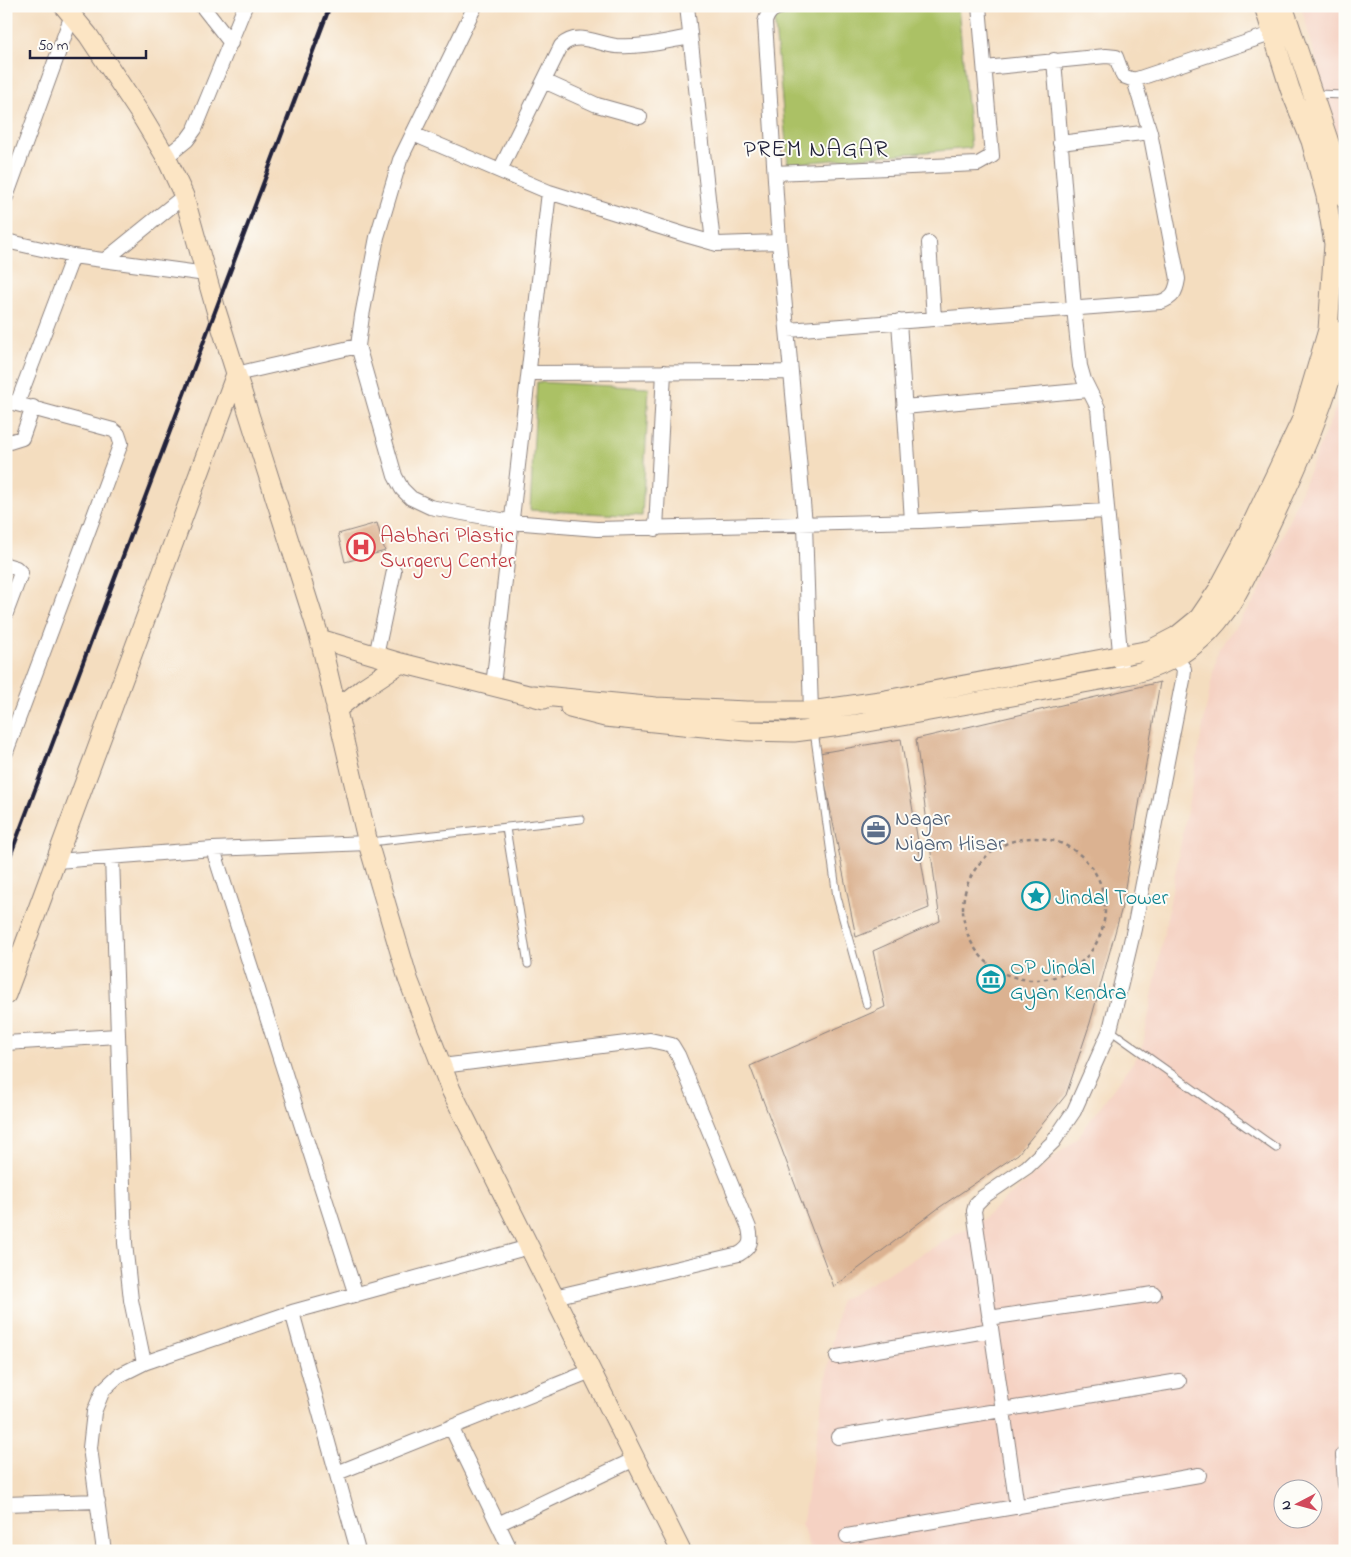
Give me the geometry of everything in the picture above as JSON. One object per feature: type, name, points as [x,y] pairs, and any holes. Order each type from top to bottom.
[{"type":"street","points":[[202,6],[231,43]]},
{"type":"street","points":[[166,157],[187,140],[195,129],[245,6]]},
{"type":"street","points":[[475,6],[400,160],[377,237],[358,346],[396,476],[402,489],[411,498],[430,507],[512,522],[597,529],[912,521],[1106,510]]},
{"type":"street","points":[[687,6],[713,243]]},
{"type":"street","points":[[783,6],[774,8],[767,14],[765,22],[779,242],[805,524],[811,711]]},
{"type":"street","points":[[775,173],[978,164],[986,161],[992,156],[993,147],[978,6]]},
{"type":"street","points":[[320,639],[401,663],[533,696],[605,717],[747,731],[814,730],[857,724],[1122,676],[1165,663],[1177,636],[1199,618],[1218,590],[1241,548],[1301,420],[1328,330],[1334,244],[1326,196],[1311,140],[1290,88],[1264,6]]},
{"type":"street","points":[[1283,6],[1336,163],[1345,199]]},
{"type":"street","points":[[68,10],[139,112],[166,157],[184,196],[236,374],[320,639],[368,843],[408,979],[451,1090],[681,1551]]},
{"type":"street","points":[[6,196],[68,10]]},
{"type":"street","points":[[985,68],[1112,56],[1119,62],[1123,76],[1134,80],[1290,28]]},
{"type":"street","points":[[500,170],[561,46],[567,40],[579,38],[615,46],[634,46],[690,37]]},
{"type":"street","points":[[1054,60],[1080,366],[1098,408],[1122,676]]},
{"type":"street","points":[[788,330],[1160,302],[1169,299],[1176,292],[1178,279],[1150,132],[1134,80]]},
{"type":"street","points":[[544,81],[597,105],[640,118]]},
{"type":"street","points":[[1060,143],[1150,132]]},
{"type":"street","points":[[413,134],[549,192],[713,243],[779,242]]},
{"type":"street","points":[[493,686],[549,192]]},
{"type":"street","points":[[105,260],[184,196]]},
{"type":"street","points":[[6,241],[73,256],[206,274]]},
{"type":"street","points":[[929,243],[934,318]]},
{"type":"street","points":[[7,748],[121,443],[118,434],[113,430],[12,402],[73,256]]},
{"type":"street","points":[[899,321],[912,521]]},
{"type":"street","points":[[533,696],[665,708],[811,711],[880,701],[1150,650],[1170,650],[1200,640],[1226,611],[1246,576],[1295,472],[1337,362],[1345,329]]},
{"type":"street","points":[[236,374],[358,346]]},
{"type":"street","points":[[656,529],[664,372]]},
{"type":"street","points":[[529,373],[791,372]]},
{"type":"street","points":[[6,995],[236,374]]},
{"type":"street","points":[[904,407],[1089,390]]},
{"type":"street","points":[[6,443],[22,438],[33,407]]},
{"type":"street","points":[[6,565],[16,568],[21,574],[6,613]]},
{"type":"street","points":[[376,656],[394,571]]},
{"type":"street","points":[[1017,1506],[974,1221],[976,1204],[1027,1167],[1053,1142],[1074,1111],[1110,1030],[1134,929],[1183,680],[1184,669],[1170,650]]},
{"type":"street","points":[[336,710],[363,688],[401,663]]},
{"type":"street","points":[[57,861],[213,849],[368,843]]},
{"type":"street","points":[[213,849],[356,1295]]},
{"type":"street","points":[[112,857],[125,1243],[131,1300],[144,1363]]},
{"type":"street","points":[[6,1043],[118,1036]]},
{"type":"street","points":[[442,1066],[650,1040],[672,1045],[678,1055],[749,1228],[752,1239],[748,1248],[740,1254],[554,1297]]},
{"type":"street","points":[[104,1551],[90,1448],[94,1412],[103,1390],[118,1376],[144,1363],[292,1312],[529,1247]]},
{"type":"street","points":[[837,1357],[990,1324],[1154,1294]]},
{"type":"street","points":[[292,1312],[358,1551]]},
{"type":"street","points":[[337,1473],[591,1371]]},
{"type":"street","points":[[838,1437],[1179,1381]]},
{"type":"street","points":[[451,1427],[511,1551]]},
{"type":"street","points":[[1344,1455],[1345,1484]]},
{"type":"street","points":[[498,1524],[635,1459]]},
{"type":"street","points":[[847,1536],[1199,1475]]},
{"type":"street","points":[[6,1504],[98,1501]]},
{"type":"lane","points":[[1312,94],[1345,95]]},
{"type":"lane","points":[[811,711],[837,897],[867,1005]]},
{"type":"lane","points":[[368,843],[581,819]]},
{"type":"lane","points":[[506,828],[528,964]]},
{"type":"lane","points":[[1110,1030],[1276,1148]]},
{"type":"path","points":[[1050,839],[1075,850],[1089,864],[1104,893],[1104,927],[1090,955],[1072,971],[1046,981],[1016,980],[987,964],[968,939],[962,919],[965,887],[981,860],[1006,842],[1050,839]]},
{"type":"shaded area","points":[[1301,6],[1345,6],[1345,164]]},
{"type":"shaded area","points":[[1345,385],[1345,1551],[810,1551],[802,1525],[839,1301],[980,1221],[1077,1138],[1142,1050],[1217,651],[1257,597]]},
{"type":"green space","points":[[885,6],[958,6],[971,148],[788,164],[774,16]]},
{"type":"green space","points":[[537,382],[649,388],[642,516],[530,510]]},
{"type":"building","points":[[377,523],[385,551],[345,562],[338,534]]},
{"type":"building","name":"OP Jindal Gyan Kendra","points":[[1160,682],[1121,911],[1090,1023],[1066,1095],[1018,1154],[940,1207],[834,1287],[750,1066],[885,1007],[873,951],[940,921],[916,739]]},
{"type":"building","name":"Nagar Nigam Hisar","points":[[901,739],[929,908],[856,937],[819,753]]},
{"type":"railway","points":[[6,867],[330,6]]},
{"type":"place","name":"Aabhari Plastic Surgery Center","points":[[361,547]]},
{"type":"place","name":"Nagar Nigam Hisar","points":[[876,830]]},
{"type":"place","name":"Jindal Tower","points":[[1036,896]]},
{"type":"place","name":"OP Jindal Gyan Kendra","points":[[991,979]]},
{"type":"district","name":"PREM NAGAR","points":[[816,148]]}]
